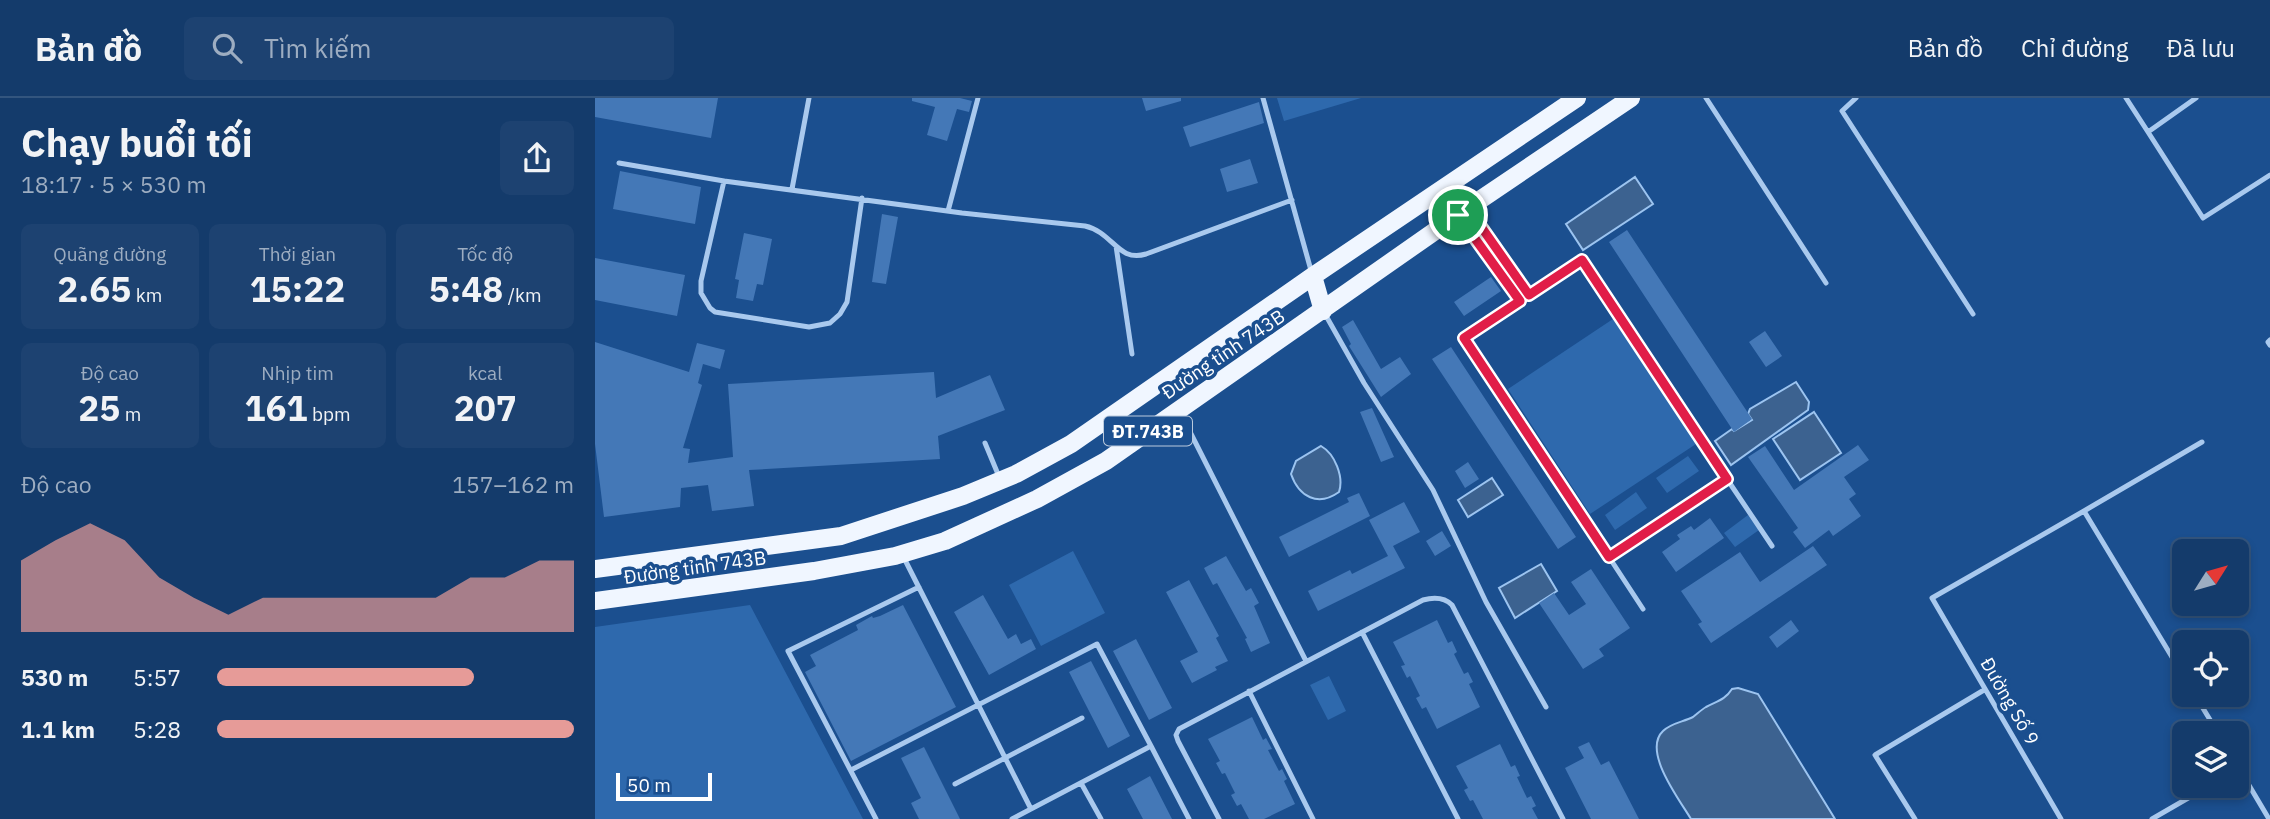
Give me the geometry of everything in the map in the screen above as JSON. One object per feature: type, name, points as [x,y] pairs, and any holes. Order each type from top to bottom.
[{"type":"main road","name":"Đường tỉnh 743B","points":[[595,569],[841,536],[915,513],[1045,460],[1155,388],[1313,276],[1577,98]]},
{"type":"main road","name":"Đường tỉnh 743B","points":[[595,601],[814,571],[902,554],[944,541],[1037,499],[1106,461],[1631,98]]},
{"type":"main road","points":[[1313,276],[1324,311]]},
{"type":"lane","points":[[792,189],[810,98]]},
{"type":"lane","points":[[948,211],[978,98]]},
{"type":"lane","points":[[1263,98],[1313,276]]},
{"type":"lane","points":[[1706,98],[1826,282]]},
{"type":"lane","points":[[1856,98],[1842,111],[1973,314]]},
{"type":"lane","points":[[2126,98],[2203,218],[2270,175]]},
{"type":"lane","points":[[2148,132],[2196,98]]},
{"type":"lane","points":[[619,163],[724,181],[1085,226],[1100,232],[1127,255],[1140,256],[1291,200]]},
{"type":"lane","points":[[724,181],[701,281],[703,299],[715,312],[799,327],[830,323],[840,314],[847,302],[862,198]]},
{"type":"lane","points":[[1463,212],[1529,295]]},
{"type":"lane","points":[[1463,212],[1520,301]]},
{"type":"lane","points":[[1117,246],[1132,354]]},
{"type":"lane","points":[[1643,608],[1464,338],[1582,260],[1772,546]]},
{"type":"lane","points":[[1324,311],[1364,383],[1433,490],[1486,602],[1546,707]]},
{"type":"lane","points":[[1178,410],[1307,661]]},
{"type":"lane","points":[[2172,657],[2084,511],[2202,442]]},
{"type":"lane","points":[[985,443],[1000,480]]},
{"type":"lane","points":[[1609,557],[1727,479]]},
{"type":"lane","name":"Đường Số 9","points":[[2061,819],[1932,598],[2084,511]]},
{"type":"lane","points":[[902,554],[1031,809]]},
{"type":"lane","points":[[876,819],[789,651],[919,587]]},
{"type":"lane","points":[[1219,819],[1178,741],[1177,732],[1181,727],[1423,600],[1435,598],[1449,602],[1563,819]]},
{"type":"lane","points":[[1363,632],[1458,819]]},
{"type":"lane","points":[[851,770],[1097,644],[1189,819]]},
{"type":"lane","points":[[1915,819],[1875,755],[1984,690]]},
{"type":"lane","points":[[1249,691],[1313,819]]},
{"type":"lane","points":[[955,784],[1082,718]]},
{"type":"lane","points":[[1012,819],[1150,746]]},
{"type":"lane","points":[[1081,782],[1101,819]]},
{"type":"lane","points":[[2249,787],[2269,819]]},
{"type":"lane","points":[[2152,819],[2189,798]]},
{"type":"shaded area","points":[[1277,98],[1361,98],[1284,121]]},
{"type":"shaded area","points":[[1635,177],[1653,204],[1583,250],[1566,224]]},
{"type":"shaded area","points":[[1613,319],[1696,444],[1590,514],[1508,389]]},
{"type":"shaded area","points":[[1796,382],[1809,402],[1808,410],[1731,465],[1715,441],[1752,420],[1748,414],[1750,409]]},
{"type":"shaded area","points":[[1814,412],[1841,453],[1800,480],[1773,439]]},
{"type":"shaded area","points":[[1321,446],[1334,460],[1340,486],[1339,492],[1324,499],[1317,499],[1304,494],[1291,474],[1296,461]]},
{"type":"shaded area","points":[[1688,456],[1699,471],[1667,493],[1656,478]]},
{"type":"shaded area","points":[[1492,478],[1503,495],[1468,517],[1458,500]]},
{"type":"shaded area","points":[[1636,492],[1647,508],[1615,530],[1605,515]]},
{"type":"shaded area","points":[[1748,515],[1759,530],[1735,547],[1724,533]]},
{"type":"shaded area","points":[[1073,551],[1105,613],[1041,646],[1009,585]]},
{"type":"shaded area","points":[[1541,564],[1557,591],[1515,618],[1499,588]]},
{"type":"shaded area","points":[[750,605],[863,819],[595,819],[595,627]]},
{"type":"shaded area","points":[[1329,676],[1346,711],[1328,720],[1310,685]]},
{"type":"shaded area","points":[[1738,688],[1758,694],[1835,819],[1691,819],[1671,788],[1659,762],[1658,740],[1666,728],[1693,717],[1724,698],[1732,689]]},
{"type":"building","points":[[595,98],[718,98],[711,138],[595,117]]},
{"type":"building","points":[[912,98],[960,98],[972,101],[969,112],[957,109],[947,141],[927,135],[935,107],[912,101]]},
{"type":"building","points":[[1142,98],[1181,98],[1181,101],[1146,111]]},
{"type":"building","points":[[1259,102],[1264,123],[1190,147],[1183,127]]},
{"type":"building","points":[[1250,159],[1258,183],[1227,192],[1220,169]]},
{"type":"building","points":[[620,171],[701,187],[695,224],[613,209]]},
{"type":"building","points":[[882,214],[898,217],[886,284],[872,282]]},
{"type":"building","points":[[1627,230],[1752,419],[1734,432],[1609,242]]},
{"type":"building","points":[[744,233],[772,239],[763,285],[757,284],[753,301],[736,298],[739,280],[735,279]]},
{"type":"building","points":[[595,258],[685,275],[677,316],[595,300]]},
{"type":"building","points":[[1491,277],[1501,291],[1464,316],[1454,302]]},
{"type":"building","points":[[1353,320],[1381,369],[1400,357],[1411,374],[1381,397],[1349,346],[1351,344],[1342,327]]},
{"type":"building","points":[[1765,331],[1782,356],[1766,367],[1749,342]]},
{"type":"building","points":[[595,342],[689,372],[697,343],[725,350],[720,369],[703,364],[698,383],[702,385],[683,448],[690,449],[688,463],[733,457],[728,384],[934,372],[936,398],[990,375],[1005,410],[938,436],[940,459],[749,470],[754,506],[712,511],[708,485],[681,488],[680,507],[604,517],[595,444]]},
{"type":"building","points":[[1451,347],[1576,537],[1558,549],[1432,359]]},
{"type":"building","points":[[1372,408],[1394,457],[1381,462],[1360,412]]},
{"type":"building","points":[[1858,445],[1869,460],[1844,477],[1856,494],[1849,499],[1861,516],[1833,536],[1829,530],[1805,548],[1793,532],[1798,528],[1748,457],[1765,446],[1794,490]]},
{"type":"building","points":[[1468,462],[1479,479],[1465,488],[1455,471]]},
{"type":"building","points":[[1359,493],[1370,516],[1289,557],[1279,537],[1349,502],[1347,498]]},
{"type":"building","points":[[1404,502],[1420,532],[1393,546],[1405,568],[1318,611],[1308,591],[1350,570],[1352,574],[1388,556],[1369,520]]},
{"type":"building","points":[[1710,518],[1724,538],[1676,572],[1662,552],[1680,539],[1677,535],[1691,526],[1694,530]]},
{"type":"building","points":[[1442,531],[1451,546],[1435,556],[1426,541]]},
{"type":"building","points":[[1813,546],[1827,565],[1711,643],[1698,624],[1702,622],[1681,591],[1740,552],[1760,582]]},
{"type":"building","points":[[1226,556],[1246,591],[1251,588],[1259,603],[1254,606],[1270,643],[1251,652],[1245,639],[1247,638],[1217,583],[1213,585],[1204,568]]},
{"type":"building","points":[[1591,569],[1630,628],[1599,649],[1604,656],[1583,669],[1539,603],[1554,593],[1569,615],[1586,604],[1571,582]]},
{"type":"building","points":[[1189,580],[1219,636],[1216,638],[1228,661],[1192,683],[1180,661],[1198,652],[1166,592]]},
{"type":"building","points":[[983,595],[1008,639],[1016,634],[1021,644],[1031,639],[1036,649],[989,675],[954,612]]},
{"type":"building","points":[[903,605],[956,707],[851,761],[805,672],[816,666],[810,655],[858,630],[856,625],[872,616],[880,616]]},
{"type":"building","points":[[1437,620],[1448,643],[1452,641],[1457,652],[1454,654],[1464,674],[1468,672],[1473,682],[1469,684],[1480,707],[1437,729],[1426,707],[1422,709],[1416,698],[1420,696],[1410,676],[1407,678],[1401,666],[1405,665],[1393,642]]},
{"type":"building","points":[[1791,620],[1799,631],[1777,648],[1769,637]]},
{"type":"building","points":[[1136,639],[1172,708],[1149,720],[1113,651]]},
{"type":"building","points":[[1091,661],[1130,736],[1108,748],[1069,672]]},
{"type":"building","points":[[1252,717],[1263,740],[1266,738],[1272,749],[1268,750],[1279,771],[1282,769],[1287,779],[1284,781],[1295,804],[1264,819],[1249,819],[1241,804],[1237,806],[1231,795],[1235,793],[1225,773],[1222,774],[1216,763],[1220,761],[1208,739]]},
{"type":"building","points":[[1589,742],[1601,765],[1609,761],[1639,819],[1591,819],[1565,768],[1584,758],[1578,747]]},
{"type":"building","points":[[1500,744],[1511,767],[1515,765],[1520,776],[1517,777],[1527,798],[1531,796],[1536,806],[1532,808],[1538,819],[1483,819],[1464,790],[1468,788],[1456,766]]},
{"type":"building","points":[[924,747],[960,819],[919,819],[911,803],[921,798],[901,758]]},
{"type":"building","points":[[1150,776],[1172,819],[1143,819],[1127,789]]},
{"type":"route","points":[[1468,208],[1529,295],[1582,260],[1727,479],[1609,557],[1464,338],[1520,301],[1458,215],[1468,208]]}]
